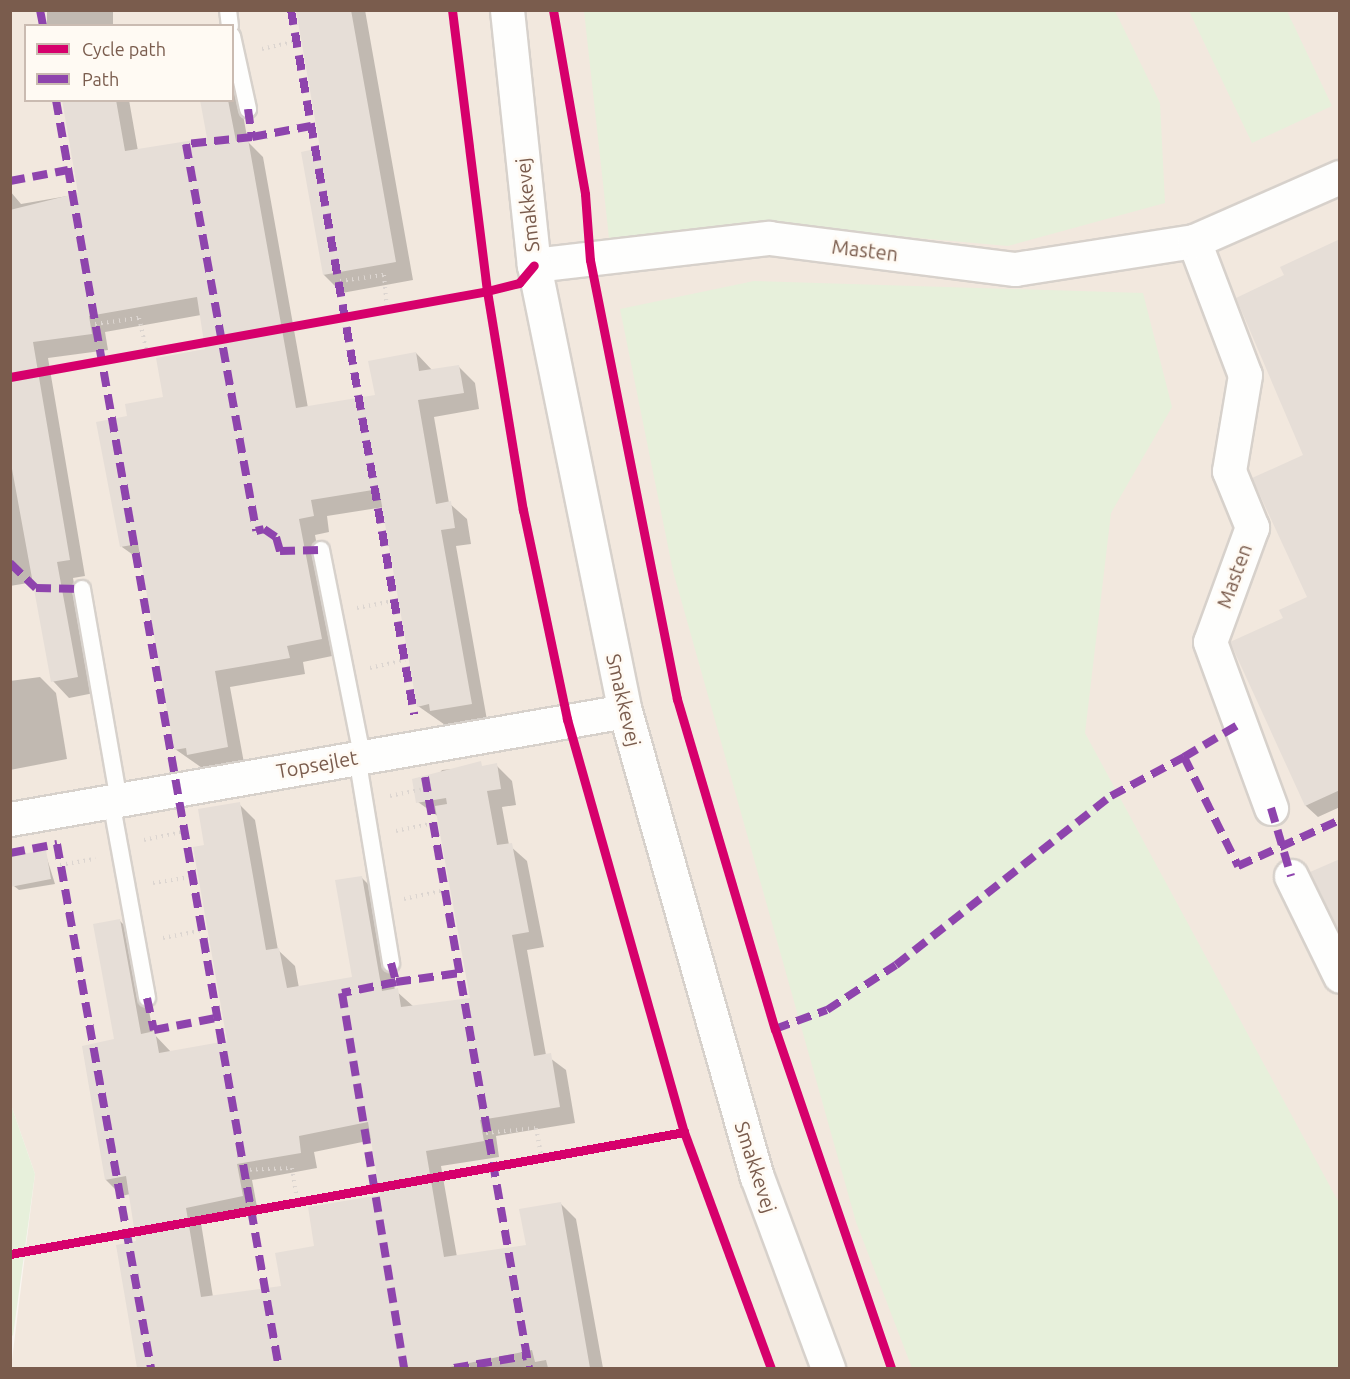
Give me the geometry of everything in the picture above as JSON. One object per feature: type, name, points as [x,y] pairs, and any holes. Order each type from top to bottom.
[{"type":"street","name":"Smakkevej","points":[[507,10],[534,265],[625,711],[758,1177],[828,1368]]},
{"type":"street","name":"Masten","points":[[534,265],[769,238],[1015,269],[1194,241],[1340,177]]},
{"type":"street","name":"Masten","points":[[1194,241],[1245,375],[1229,471],[1252,527],[1210,642],[1270,808]]},
{"type":"street","name":"Topsejlet","points":[[10,819],[625,711]]},
{"type":"street","points":[[1291,876],[1340,976]]},
{"type":"lane","points":[[234,45],[248,109]]},
{"type":"lane","points":[[321,550],[346,673],[364,801],[391,963]]},
{"type":"lane","points":[[82,590],[115,800],[120,850],[147,998]]},
{"type":"path","points":[[236,54],[296,41]]},
{"type":"path","points":[[340,281],[384,275],[387,309]]},
{"type":"path","points":[[377,311],[398,307]]},
{"type":"path","points":[[95,324],[139,318],[147,352]]},
{"type":"path","points":[[135,355],[157,350]]},
{"type":"path","points":[[333,612],[394,601]]},
{"type":"path","points":[[346,673],[405,660]]},
{"type":"path","points":[[364,801],[428,788]]},
{"type":"path","points":[[370,837],[434,823]]},
{"type":"path","points":[[60,865],[182,832]]},
{"type":"path","points":[[126,887],[190,877]]},
{"type":"path","points":[[381,904],[445,890]]},
{"type":"path","points":[[137,942],[200,931]]},
{"type":"path","points":[[486,1133],[536,1128],[537,1159],[554,1156]]},
{"type":"path","points":[[244,1170],[292,1168],[292,1201],[308,1198]]},
{"type":"shaded area","points":[[10,11],[1339,11],[1339,1368],[11,1368],[35,1174],[10,1102]]},
{"type":"green space","points":[[584,11],[1115,11],[1160,103],[1165,203],[1008,246],[759,224],[609,238]]},
{"type":"green space","points":[[1189,11],[1287,11],[1332,106],[1252,143]]},
{"type":"green space","points":[[754,281],[1143,293],[1172,407],[1111,513],[1085,733],[1339,1203],[1339,1368],[912,1368],[856,1222],[673,571],[620,309]]},
{"type":"green space","points":[[10,1102],[35,1174],[13,1336],[10,1333]]},
{"type":"building","points":[[296,10],[351,10],[396,262],[323,275],[301,152],[320,148]]},
{"type":"building","points":[[62,102],[116,102],[125,151],[207,138],[200,102],[228,102],[236,141],[248,139],[296,408],[375,395],[368,361],[416,352],[419,371],[459,365],[464,393],[418,400],[436,504],[451,501],[455,528],[441,530],[472,704],[430,711],[429,704],[417,707],[379,489],[311,500],[314,516],[299,519],[322,639],[287,646],[290,658],[215,671],[228,747],[187,755],[186,748],[174,750],[138,544],[120,547],[96,422],[127,416],[125,404],[163,397],[156,358],[205,349],[197,297],[89,316],[92,334],[33,342],[70,560],[57,562],[78,677],[51,682],[10,458],[10,210],[78,193]]},
{"type":"building","points":[[1340,239],[1340,790],[1305,806],[1230,642],[1283,618],[1279,610],[1307,597],[1252,478],[1303,455],[1236,298],[1284,275],[1280,267]]},
{"type":"building","points":[[481,761],[482,766],[497,763],[501,789],[487,791],[497,845],[512,843],[529,932],[512,935],[534,1056],[551,1053],[560,1107],[480,1120],[484,1141],[426,1151],[444,1257],[526,1245],[519,1209],[561,1202],[590,1368],[548,1368],[546,1360],[535,1362],[532,1350],[445,1368],[137,1368],[116,1245],[136,1241],[126,1176],[105,1180],[82,1046],[114,1039],[93,924],[120,919],[141,1034],[155,1031],[159,1053],[227,1041],[193,847],[204,845],[198,809],[240,802],[266,950],[279,948],[287,988],[352,977],[335,880],[362,876],[382,991],[398,988],[401,1007],[470,998],[435,806],[447,804],[446,798],[416,803],[412,779]],"holes":[[[368,1122],[380,1195],[308,1207],[314,1246],[275,1253],[281,1286],[201,1297],[186,1208],[243,1196],[237,1164],[301,1153],[299,1136]]]},
{"type":"building","points":[[46,850],[51,879],[10,887],[10,856]]},
{"type":"building","points":[[1340,859],[1340,932],[1310,872]]},
{"type":"marked path","points":[[40,10],[43,24]]},
{"type":"marked path","points":[[291,10],[414,714]]},
{"type":"marked path","points":[[56,102],[279,1368]]},
{"type":"marked path","points":[[248,109],[252,137],[311,126]]},
{"type":"marked path","points":[[252,137],[186,144],[256,531],[264,529],[276,537],[280,551],[321,550]]},
{"type":"marked path","points":[[10,181],[68,170]]},
{"type":"marked path","points":[[10,563],[36,588],[82,589]]},
{"type":"marked path","points":[[1184,757],[1243,722]]},
{"type":"marked path","points":[[775,1029],[827,1010],[896,965],[1111,796],[1184,757],[1238,866],[1340,820]]},
{"type":"marked path","points":[[425,777],[529,1368]]},
{"type":"marked path","points":[[1271,808],[1291,876]]},
{"type":"marked path","points":[[10,853],[57,844],[151,1368]]},
{"type":"marked path","points":[[391,963],[396,982],[459,973]]},
{"type":"marked path","points":[[396,982],[342,993],[404,1368]]},
{"type":"marked path","points":[[147,998],[154,1030],[216,1018]]},
{"type":"marked path","points":[[454,1368],[526,1356]]},
{"type":"cycle path","points":[[452,10],[487,291],[523,510],[567,719],[684,1132],[771,1368]]},
{"type":"cycle path","points":[[553,10],[585,194],[590,260],[677,699],[775,1029],[891,1368]]},
{"type":"cycle path","points":[[10,377],[487,291],[519,283],[534,265]]},
{"type":"cycle path","points":[[10,1254],[684,1132]]}]
